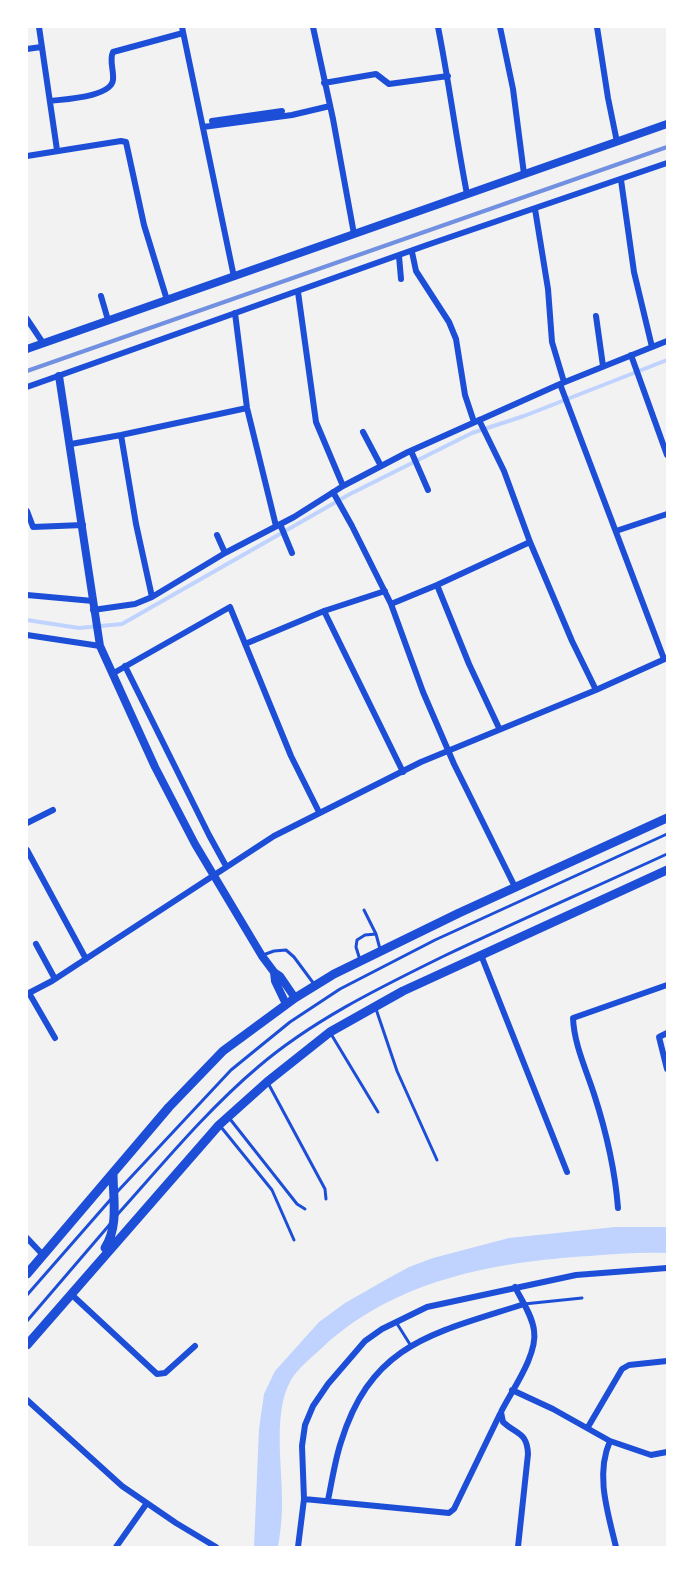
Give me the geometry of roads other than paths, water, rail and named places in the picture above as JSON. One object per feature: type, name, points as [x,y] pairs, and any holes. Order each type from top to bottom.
[{"type":"main road","points":[[27,1274],[169,1107],[224,1050],[291,1001],[316,985],[381,951],[667,818]]},
{"type":"main road","points":[[27,1345],[219,1125],[267,1082],[330,1032],[375,1006],[481,955],[667,872]]},
{"type":"main road","points":[[27,1338],[104,1251],[111,1239],[114,1219],[112,1173]]},
{"type":"street","points":[[39,27],[57,150]]},
{"type":"street","points":[[313,27],[354,234]]},
{"type":"street","points":[[438,27],[467,194]]},
{"type":"street","points":[[500,27],[513,89],[524,174]]},
{"type":"street","points":[[597,27],[617,142]]},
{"type":"street","points":[[50,101],[107,90],[112,85],[111,56],[113,52],[183,30],[234,277]]},
{"type":"street","points":[[27,49],[41,47]]},
{"type":"street","points":[[324,83],[376,74],[389,84],[448,76]]},
{"type":"street","points":[[202,125],[292,115],[330,106]]},
{"type":"street","points":[[202,125],[282,111]]},
{"type":"street","points":[[27,349],[667,124]]},
{"type":"street","points":[[27,156],[121,141],[128,144],[144,225],[166,300]]},
{"type":"street","points":[[27,387],[667,163]]},
{"type":"street","points":[[621,180],[634,272],[652,347]]},
{"type":"street","points":[[55,1038],[28,993],[55,979],[148,916],[215,876],[226,866],[274,836],[449,750],[597,690],[666,658],[564,392],[552,342],[548,289],[535,209]]},
{"type":"street","points":[[412,252],[416,271],[449,321],[456,339],[465,395],[504,471],[530,542],[572,641],[597,690]]},
{"type":"street","points":[[399,256],[401,279]]},
{"type":"street","points":[[298,292],[316,422],[343,486]]},
{"type":"street","points":[[101,296],[108,320]]},
{"type":"street","points":[[235,313],[247,408],[278,525],[292,553]]},
{"type":"street","points":[[596,316],[603,366]]},
{"type":"street","points":[[27,319],[44,343]]},
{"type":"street","points":[[94,611],[135,604],[152,597],[225,553],[335,494],[343,486],[411,451],[562,383],[667,341]]},
{"type":"street","points":[[630,355],[667,455]]},
{"type":"street","points":[[59,376],[100,646],[155,767],[195,844],[262,956],[274,972],[275,981],[291,1001]]},
{"type":"street","points":[[71,444],[247,408]]},
{"type":"street","points":[[363,432],[381,466]]},
{"type":"street","points":[[121,435],[136,524],[152,597]]},
{"type":"street","points":[[411,451],[428,490]]},
{"type":"street","points":[[335,494],[391,604],[423,692],[474,806],[515,887]]},
{"type":"street","points":[[27,511],[33,527],[83,525]]},
{"type":"street","points":[[616,531],[667,514]]},
{"type":"street","points":[[218,535],[225,553]]},
{"type":"street","points":[[391,604],[530,542]]},
{"type":"street","points":[[437,585],[469,664],[499,728]]},
{"type":"street","points":[[245,644],[324,611],[385,591]]},
{"type":"street","points":[[27,595],[93,601]]},
{"type":"street","points":[[111,674],[227,608],[231,609],[291,756],[319,813]]},
{"type":"street","points":[[324,611],[403,772]]},
{"type":"street","points":[[27,635],[100,646]]},
{"type":"street","points":[[125,666],[226,866]]},
{"type":"street","points":[[27,823],[53,810]]},
{"type":"street","points":[[195,844],[209,835]]},
{"type":"street","points":[[28,852],[86,959]]},
{"type":"street","points":[[36,944],[55,979]]},
{"type":"street","points":[[481,955],[567,1172]]},
{"type":"street","points":[[618,1208],[616,1186],[604,1128],[580,1054],[573,1018],[667,986]]},
{"type":"street","points":[[667,1033],[659,1037],[667,1069]]},
{"type":"street","points":[[27,1238],[43,1255]]},
{"type":"street","points":[[298,1547],[304,1499],[302,1446],[305,1425],[313,1406],[365,1341],[427,1307],[576,1275],[667,1268]]},
{"type":"street","points":[[304,1499],[449,1513],[454,1509],[533,1348],[535,1332],[531,1317],[515,1287]]},
{"type":"street","points":[[71,1294],[157,1374],[165,1373],[195,1346]]},
{"type":"street","points":[[328,1500],[340,1443],[366,1385],[397,1354],[433,1334],[524,1304]]},
{"type":"street","points":[[588,1427],[622,1369],[629,1365],[667,1361]]},
{"type":"street","points":[[512,1389],[588,1427],[610,1441],[651,1455],[667,1452]]},
{"type":"street","points":[[27,1400],[122,1486],[216,1547]]},
{"type":"street","points":[[501,1412],[503,1422],[520,1433],[528,1444],[518,1547]]},
{"type":"street","points":[[610,1441],[603,1480],[616,1547]]},
{"type":"street","points":[[116,1547],[147,1503]]},
{"type":"lane","points":[[27,1295],[167,1136],[231,1070],[290,1022],[340,988],[435,940],[667,834]]},
{"type":"lane","points":[[27,1321],[114,1219],[211,1112],[259,1066],[340,1010],[397,979],[667,854]]},
{"type":"lane","points":[[364,910],[381,951]]},
{"type":"lane","points":[[361,961],[356,947],[357,940],[365,935],[375,934]]},
{"type":"lane","points":[[262,956],[273,951],[286,950],[316,985]]},
{"type":"lane","points":[[375,1006],[397,1071],[437,1160]]},
{"type":"lane","points":[[330,1032],[378,1112]]},
{"type":"lane","points":[[267,1082],[325,1189],[326,1199]]},
{"type":"lane","points":[[228,1116],[297,1204],[305,1209]]},
{"type":"lane","points":[[219,1125],[272,1190],[294,1240]]},
{"type":"lane","points":[[524,1304],[582,1298]]},
{"type":"lane","points":[[396,1322],[411,1346]]},
{"type":"water","points":[[615,1227],[667,1227],[667,1253],[628,1253],[517,1263],[447,1279],[414,1290],[382,1305],[351,1324],[314,1355],[291,1380],[282,1408],[280,1442],[282,1511],[278,1547],[254,1547],[259,1429],[264,1394],[275,1371],[319,1322],[345,1303],[387,1279],[433,1258],[509,1238]]},
{"type":"waterway","points":[[27,620],[79,628],[122,624],[350,494],[472,433],[524,416],[667,360]]},
{"type":"railway","points":[[27,371],[667,147]]}]
